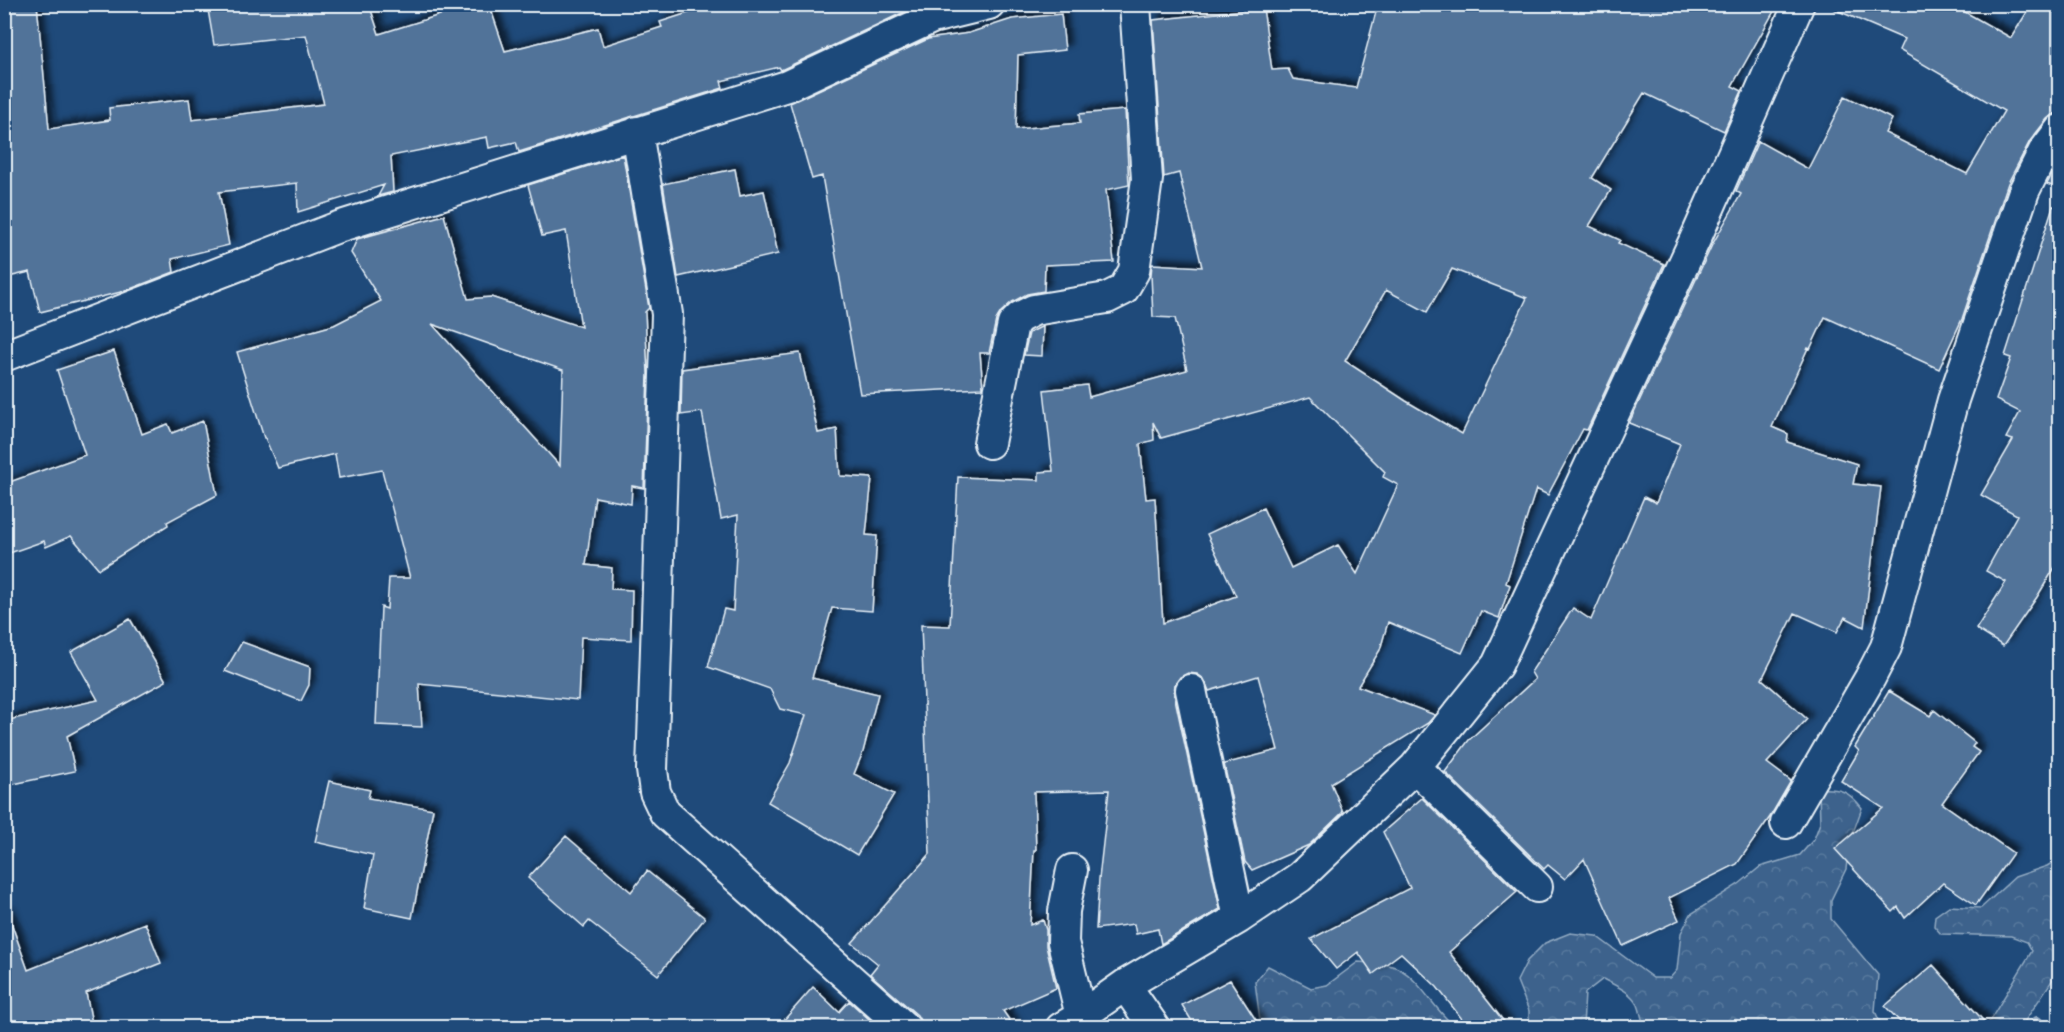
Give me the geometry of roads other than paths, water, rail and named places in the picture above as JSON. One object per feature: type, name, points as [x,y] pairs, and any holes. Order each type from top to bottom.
[{"type":"street","points":[[4,356],[338,227],[787,86],[932,18],[989,4]]},
{"type":"street","points":[[988,443],[1013,324],[1020,316],[1034,310],[1107,298],[1123,290],[1134,271],[1147,179],[1135,4]]},
{"type":"street","points":[[1072,870],[1064,911],[1063,942],[1071,1022],[1125,985],[1239,918],[1300,877],[1415,766],[1497,665],[1702,222],[1799,4]]},
{"type":"street","points":[[1786,823],[1886,647],[1953,400],[2024,191],[2044,151],[2060,130]]},
{"type":"street","points":[[637,132],[667,314],[652,758],[655,792],[665,813],[905,1028]]},
{"type":"street","points":[[1191,690],[1239,918]]},
{"type":"street","points":[[1415,766],[1537,887]]},
{"type":"street","points":[[1125,985],[1155,1028]]},
{"type":"waterway","points":[[2035,1028],[2037,1022]]}]
